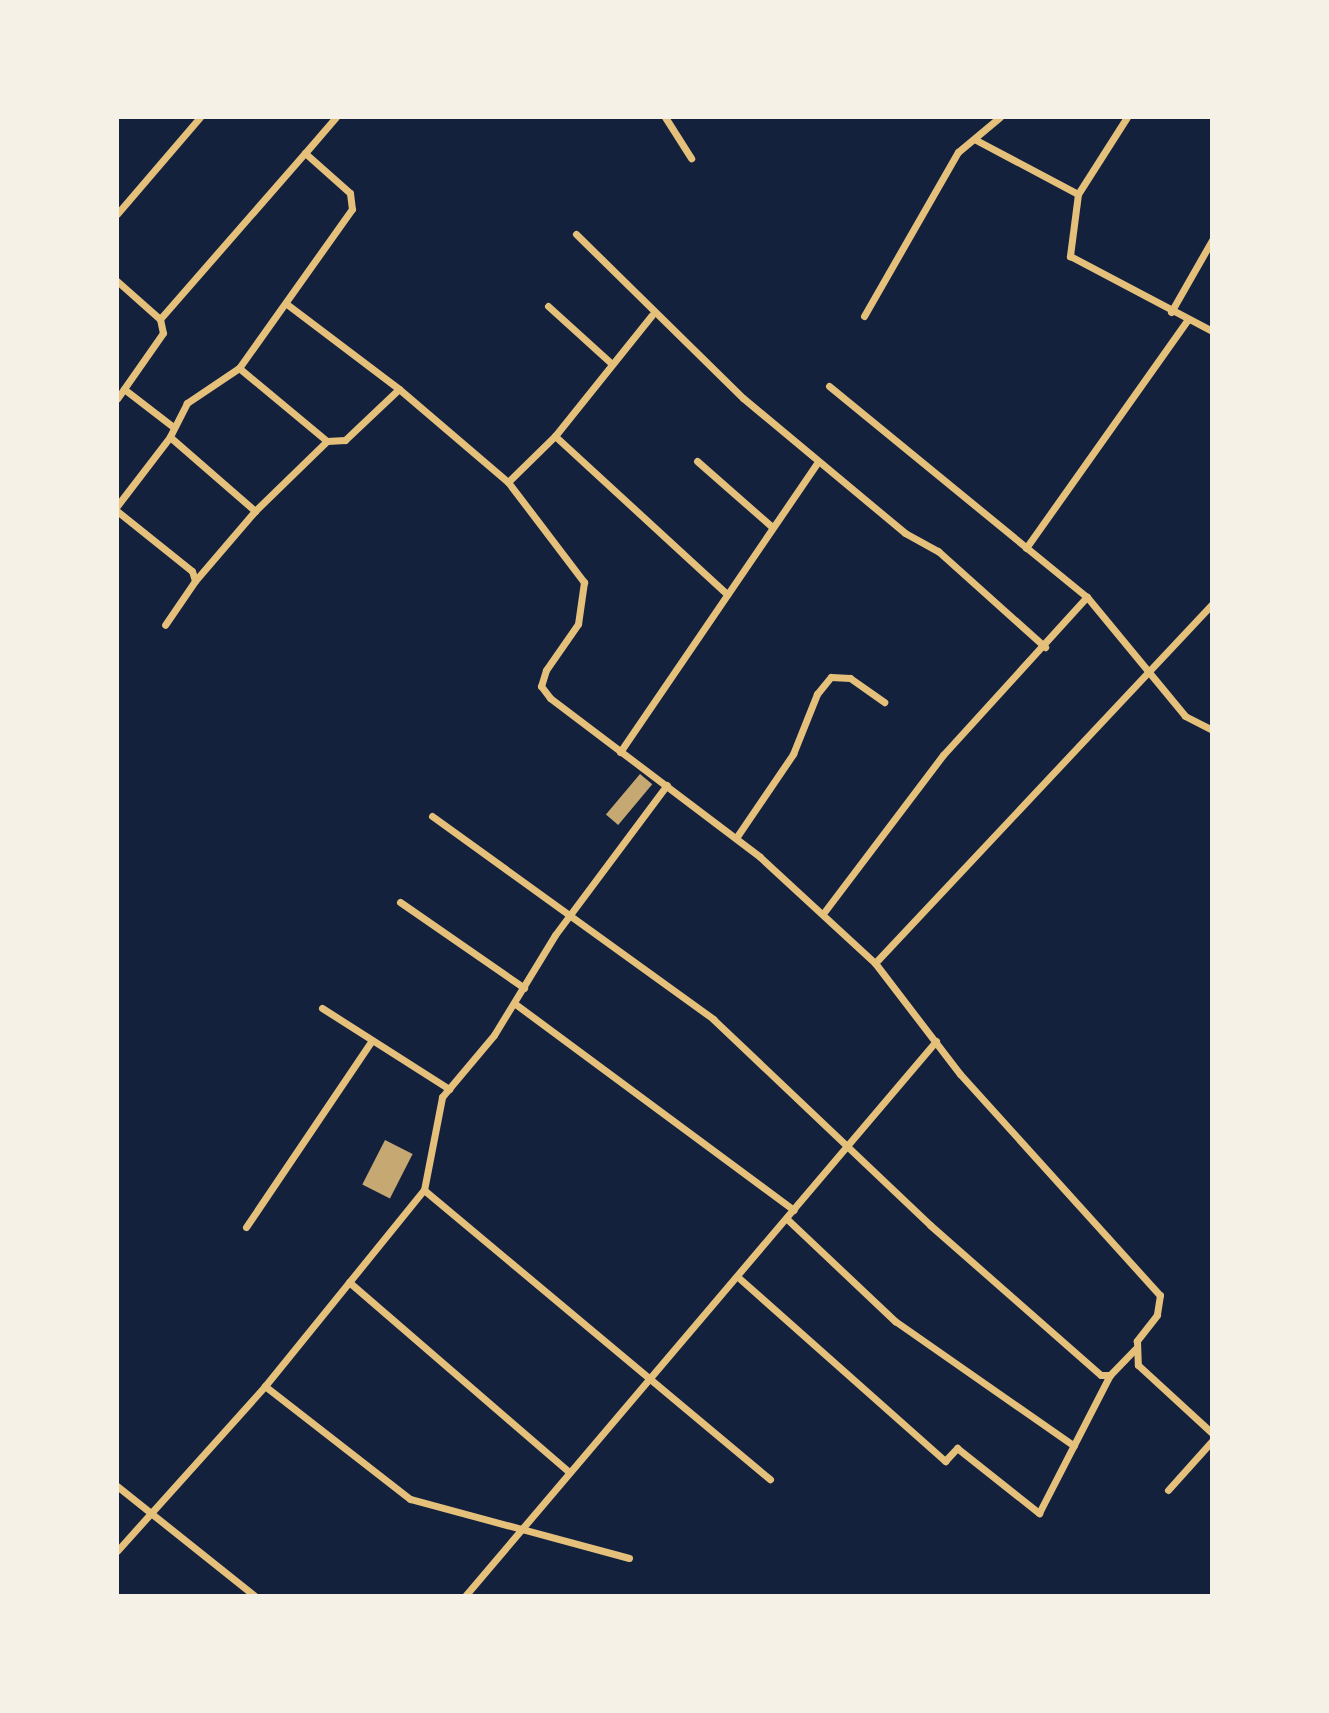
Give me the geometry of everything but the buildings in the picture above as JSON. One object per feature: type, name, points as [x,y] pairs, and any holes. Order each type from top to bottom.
[{"type":"street","points":[[117,214],[200,117]]},
{"type":"street","points":[[160,319],[336,117]]},
{"type":"street","points":[[665,117],[691,158]]},
{"type":"street","points":[[864,316],[958,152],[976,140],[1000,117]]},
{"type":"street","points":[[1127,117],[1079,194],[1070,256],[1187,321],[1212,331]]},
{"type":"street","points":[[976,140],[1079,194]]},
{"type":"street","points":[[117,506],[170,438],[172,426],[187,403],[239,368],[288,304],[352,209],[350,193],[305,153]]},
{"type":"street","points":[[576,234],[652,315],[818,462],[905,533],[938,551],[1045,647]]},
{"type":"street","points":[[1171,312],[1212,240]]},
{"type":"street","points":[[117,281],[160,319],[163,333],[117,399]]},
{"type":"street","points":[[288,304],[399,389],[508,482],[584,582],[578,624],[541,686],[620,752],[736,838],[825,911],[875,962],[936,1041],[1160,1295],[1157,1315],[1135,1349],[1110,1376],[1039,1513],[957,1448],[945,1461],[739,1278]]},
{"type":"street","points":[[548,306],[612,364]]},
{"type":"street","points":[[508,482],[555,436],[652,315]]},
{"type":"street","points":[[1026,548],[1187,321]]},
{"type":"street","points":[[239,368],[327,440],[345,440],[399,389]]},
{"type":"street","points":[[830,386],[1087,597],[1152,671],[1185,716],[1212,730]]},
{"type":"street","points":[[124,388],[172,426]]},
{"type":"street","points":[[555,436],[727,594]]},
{"type":"street","points":[[170,438],[255,511]]},
{"type":"street","points":[[165,625],[195,581],[255,511],[327,440]]},
{"type":"street","points":[[697,461],[772,527]]},
{"type":"street","points":[[620,752],[818,462]]},
{"type":"street","points":[[117,511],[192,571],[195,581]]},
{"type":"street","points":[[825,911],[943,755],[1045,647],[1087,597]]},
{"type":"street","points":[[875,962],[1152,671],[1212,604]]},
{"type":"street","points":[[736,838],[793,754],[817,694],[831,677],[850,678],[884,702]]},
{"type":"street","points":[[117,1551],[149,1512],[265,1386],[424,1190],[434,1125],[449,1089],[514,1003],[572,913],[667,785]]},
{"type":"street","points":[[432,817],[572,913],[713,1019],[845,1146],[1101,1375],[1110,1376]]},
{"type":"street","points":[[400,902],[524,988]]},
{"type":"street","points":[[514,1003],[794,1209]]},
{"type":"street","points":[[322,1008],[449,1089]]},
{"type":"street","points":[[246,1227],[372,1041]]},
{"type":"street","points":[[468,1595],[521,1526],[655,1378],[845,1146],[936,1041]]},
{"type":"street","points":[[424,1190],[655,1378],[770,1479]]},
{"type":"street","points":[[787,1219],[895,1321],[1074,1446]]},
{"type":"street","points":[[349,1282],[568,1471]]},
{"type":"street","points":[[1135,1349],[1138,1365],[1153,1384],[1212,1433]]},
{"type":"street","points":[[265,1386],[410,1499],[521,1526],[629,1558]]},
{"type":"street","points":[[1168,1490],[1212,1441]]},
{"type":"street","points":[[117,1486],[255,1596]]}]
